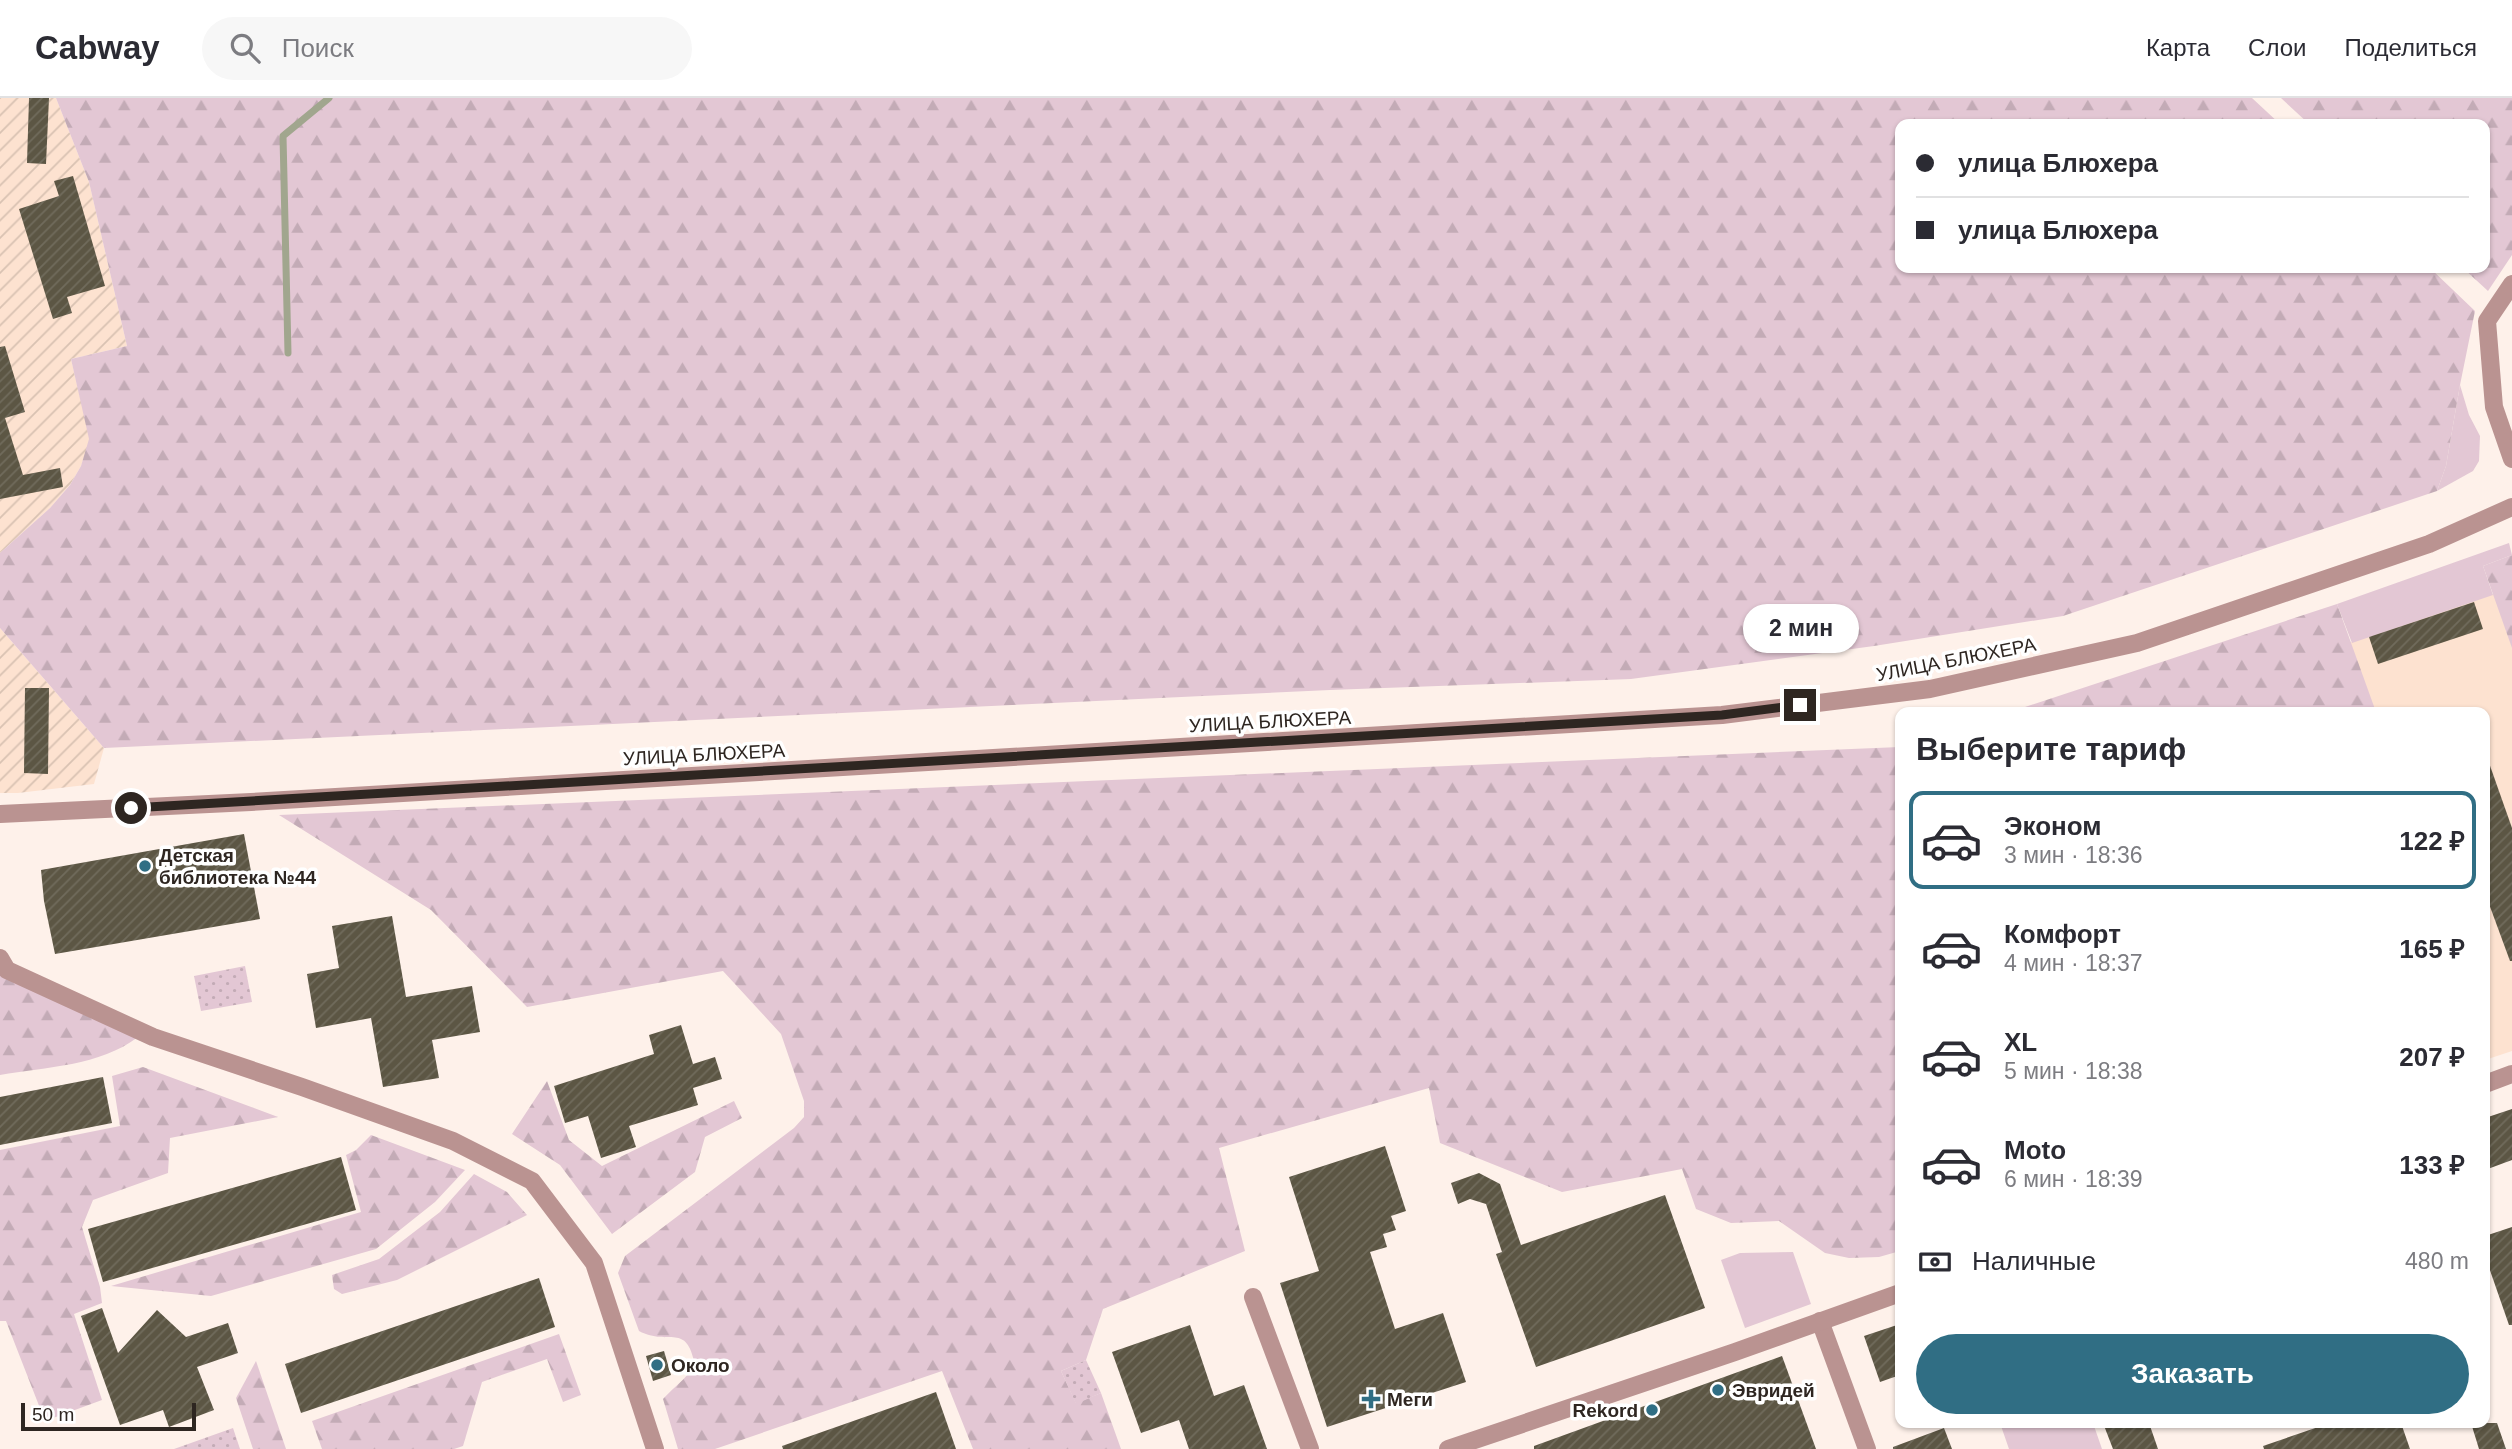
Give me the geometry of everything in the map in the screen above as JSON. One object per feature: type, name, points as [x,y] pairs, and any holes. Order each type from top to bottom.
[{"type":"street","points":[[2512,284],[2487,321],[2494,407],[2512,459]]},
{"type":"street","name":"УЛИЦА БЛЮХЕРА","points":[[0,814],[251,802],[1722,715],[1930,689],[2137,643],[2429,544],[2512,507]]},
{"type":"street","points":[[0,958],[7,970],[153,1037],[453,1141],[532,1181],[594,1263],[655,1449]]},
{"type":"street","points":[[2490,1082],[2512,1074]]},
{"type":"street","points":[[1448,1449],[1895,1295]]},
{"type":"street","points":[[1253,1297],[1310,1449]]},
{"type":"street","points":[[1820,1321],[1867,1449]]},
{"type":"shaded area","points":[[0,98],[56,98],[89,182],[127,346],[71,359],[90,439],[81,466],[70,485],[50,508],[0,553]]},
{"type":"shaded area","points":[[2512,588],[2512,1051],[2490,1058],[2490,707],[2204,707],[2206,691]]},
{"type":"shaded area","points":[[0,628],[104,748],[94,784],[0,793]]},
{"type":"green space","points":[[56,98],[2252,98],[2275,119],[1895,119],[1895,273],[2435,273],[2475,311],[2446,466],[2437,491],[2063,616],[1874,646],[1631,679],[1330,690],[104,748],[0,628],[0,553],[50,508],[70,485],[81,466],[89,439],[71,359],[127,346],[89,182]]},
{"type":"green space","points":[[2281,98],[2512,98],[2512,255],[2488,291],[2468,273],[2490,273],[2490,119],[2304,119]]},
{"type":"green space","points":[[2460,385],[2469,415],[2480,436],[2479,461],[2473,471],[2437,491],[2446,466]]},
{"type":"green space","points":[[2509,543],[2512,555],[2483,566],[2493,595],[2352,643],[2337,604]]},
{"type":"green space","points":[[2512,555],[2512,648],[2483,566]]},
{"type":"green space","points":[[2337,604],[2374,707],[2025,707]]},
{"type":"green space","points":[[1895,747],[1895,1252],[1879,1257],[1849,1258],[1825,1253],[1779,1221],[1731,1223],[1696,1209],[1682,1169],[1562,1192],[1440,1143],[1429,1088],[1219,1148],[1245,1251],[1103,1309],[1086,1360],[1061,1371],[1076,1403],[1101,1393],[1121,1449],[973,1449],[942,1371],[715,1449],[678,1449],[663,1399],[695,1365],[691,1352],[682,1339],[639,1331],[618,1273],[625,1256],[794,1128],[804,1117],[804,1101],[781,1034],[723,971],[527,1007],[431,910],[279,815]]},
{"type":"green space","points":[[0,966],[138,1037],[123,1047],[90,1060],[0,1075]]},
{"type":"green space","points":[[245,966],[252,1002],[201,1011],[194,976]]},
{"type":"green space","points":[[143,1067],[278,1117],[170,1138],[168,1173],[93,1200],[82,1227],[100,1287],[102,1303],[74,1314],[102,1400],[45,1421],[6,1321],[0,1321],[0,1150],[120,1126],[112,1076]]},
{"type":"green space","points":[[547,1081],[569,1140],[602,1166],[734,1101],[742,1118],[705,1137],[695,1172],[612,1234],[560,1165],[512,1134]]},
{"type":"green space","points":[[371,1135],[465,1170],[435,1202],[376,1249],[211,1296],[111,1286],[361,1212],[346,1155],[356,1150]]},
{"type":"green space","points":[[474,1174],[507,1192],[527,1215],[397,1280],[342,1294],[334,1289],[332,1275],[379,1259],[440,1212]]},
{"type":"green space","points":[[1793,1252],[1811,1304],[1745,1328],[1721,1260],[1740,1253]]},
{"type":"green space","points":[[559,1334],[581,1395],[563,1402],[547,1359],[482,1382],[463,1446],[454,1449],[322,1449],[312,1421]]},
{"type":"green space","points":[[1086,1360],[1101,1393],[1076,1404],[1061,1371]]},
{"type":"green space","points":[[256,1361],[286,1449],[253,1449],[236,1398]]},
{"type":"green space","points":[[233,1428],[240,1449],[174,1449]]},
{"type":"green space","points":[[2002,1428],[2095,1428],[2102,1449],[2009,1449]]},
{"type":"building","points":[[29,98],[49,98],[46,164],[27,163]]},
{"type":"building","points":[[73,176],[105,286],[67,297],[72,313],[53,319],[19,209],[59,196],[54,181]]},
{"type":"building","points":[[5,346],[25,412],[5,418],[23,475],[60,468],[63,487],[0,499],[0,347]]},
{"type":"building","points":[[2474,602],[2483,629],[2378,664],[2369,637]]},
{"type":"building","points":[[25,688],[49,688],[48,774],[24,773]]},
{"type":"building","points":[[2490,766],[2512,828],[2510,961],[2490,907]]},
{"type":"building","points":[[244,834],[260,919],[55,954],[44,901],[41,870]]},
{"type":"building","points":[[392,916],[406,997],[472,986],[480,1032],[432,1040],[439,1078],[383,1087],[371,1018],[316,1028],[307,974],[339,968],[332,926]]},
{"type":"building","points":[[681,1025],[693,1064],[715,1057],[722,1079],[693,1088],[698,1105],[629,1126],[636,1147],[601,1158],[588,1116],[565,1123],[554,1086],[654,1054],[649,1035]]},
{"type":"building","points":[[103,1077],[112,1123],[0,1145],[0,1097]]},
{"type":"building","points":[[2512,1109],[2512,1160],[2490,1168],[2490,1116]]},
{"type":"building","points":[[1385,1146],[1406,1211],[1391,1216],[1396,1230],[1383,1234],[1387,1247],[1370,1252],[1395,1329],[1443,1313],[1466,1382],[1327,1427],[1280,1283],[1319,1271],[1289,1177]]},
{"type":"building","points":[[341,1157],[356,1210],[103,1282],[88,1229]]},
{"type":"building","points":[[1479,1173],[1500,1184],[1521,1245],[1665,1195],[1705,1308],[1536,1367],[1496,1254],[1502,1252],[1486,1204],[1470,1199],[1458,1204],[1451,1183]]},
{"type":"building","points":[[2512,1227],[2512,1325],[2509,1325],[2490,1270],[2490,1234]]},
{"type":"building","points":[[539,1278],[555,1327],[301,1413],[285,1364]]},
{"type":"building","points":[[102,1308],[118,1353],[157,1310],[186,1337],[228,1323],[238,1353],[197,1367],[214,1410],[169,1427],[163,1410],[120,1425],[81,1316]]},
{"type":"building","points":[[1190,1325],[1214,1396],[1244,1385],[1267,1449],[1189,1449],[1179,1420],[1141,1433],[1112,1352]]},
{"type":"building","points":[[1895,1326],[1895,1377],[1880,1382],[1864,1336]]},
{"type":"building","points":[[664,1351],[671,1375],[653,1381],[646,1356]]},
{"type":"building","points":[[1782,1356],[1816,1449],[1534,1449],[1534,1446]]},
{"type":"building","points":[[936,1392],[956,1449],[783,1449],[782,1446]]},
{"type":"building","points":[[2490,1423],[2497,1423],[2506,1449],[2479,1449],[2473,1428],[2490,1428]]},
{"type":"building","points":[[1944,1428],[1952,1449],[1893,1449],[1893,1447]]},
{"type":"building","points":[[2105,1428],[2151,1428],[2158,1449],[2113,1449]]},
{"type":"building","points":[[2315,1428],[2403,1428],[2410,1449],[2264,1449],[2263,1446]]},
{"type":"waterway","points":[[288,353],[283,136],[329,98]]},
{"type":"place","name":"Детская библиотека №44","points":[[145,866]]},
{"type":"place","name":"Около","points":[[657,1365]]},
{"type":"place","name":"Эвридей","points":[[1718,1390]]},
{"type":"place","name":"Меги","points":[[1371,1399]]},
{"type":"place","name":"Rekord","points":[[1652,1410]]},
{"type":"route","points":[[131,808],[1722,715],[1800,705]]}]
